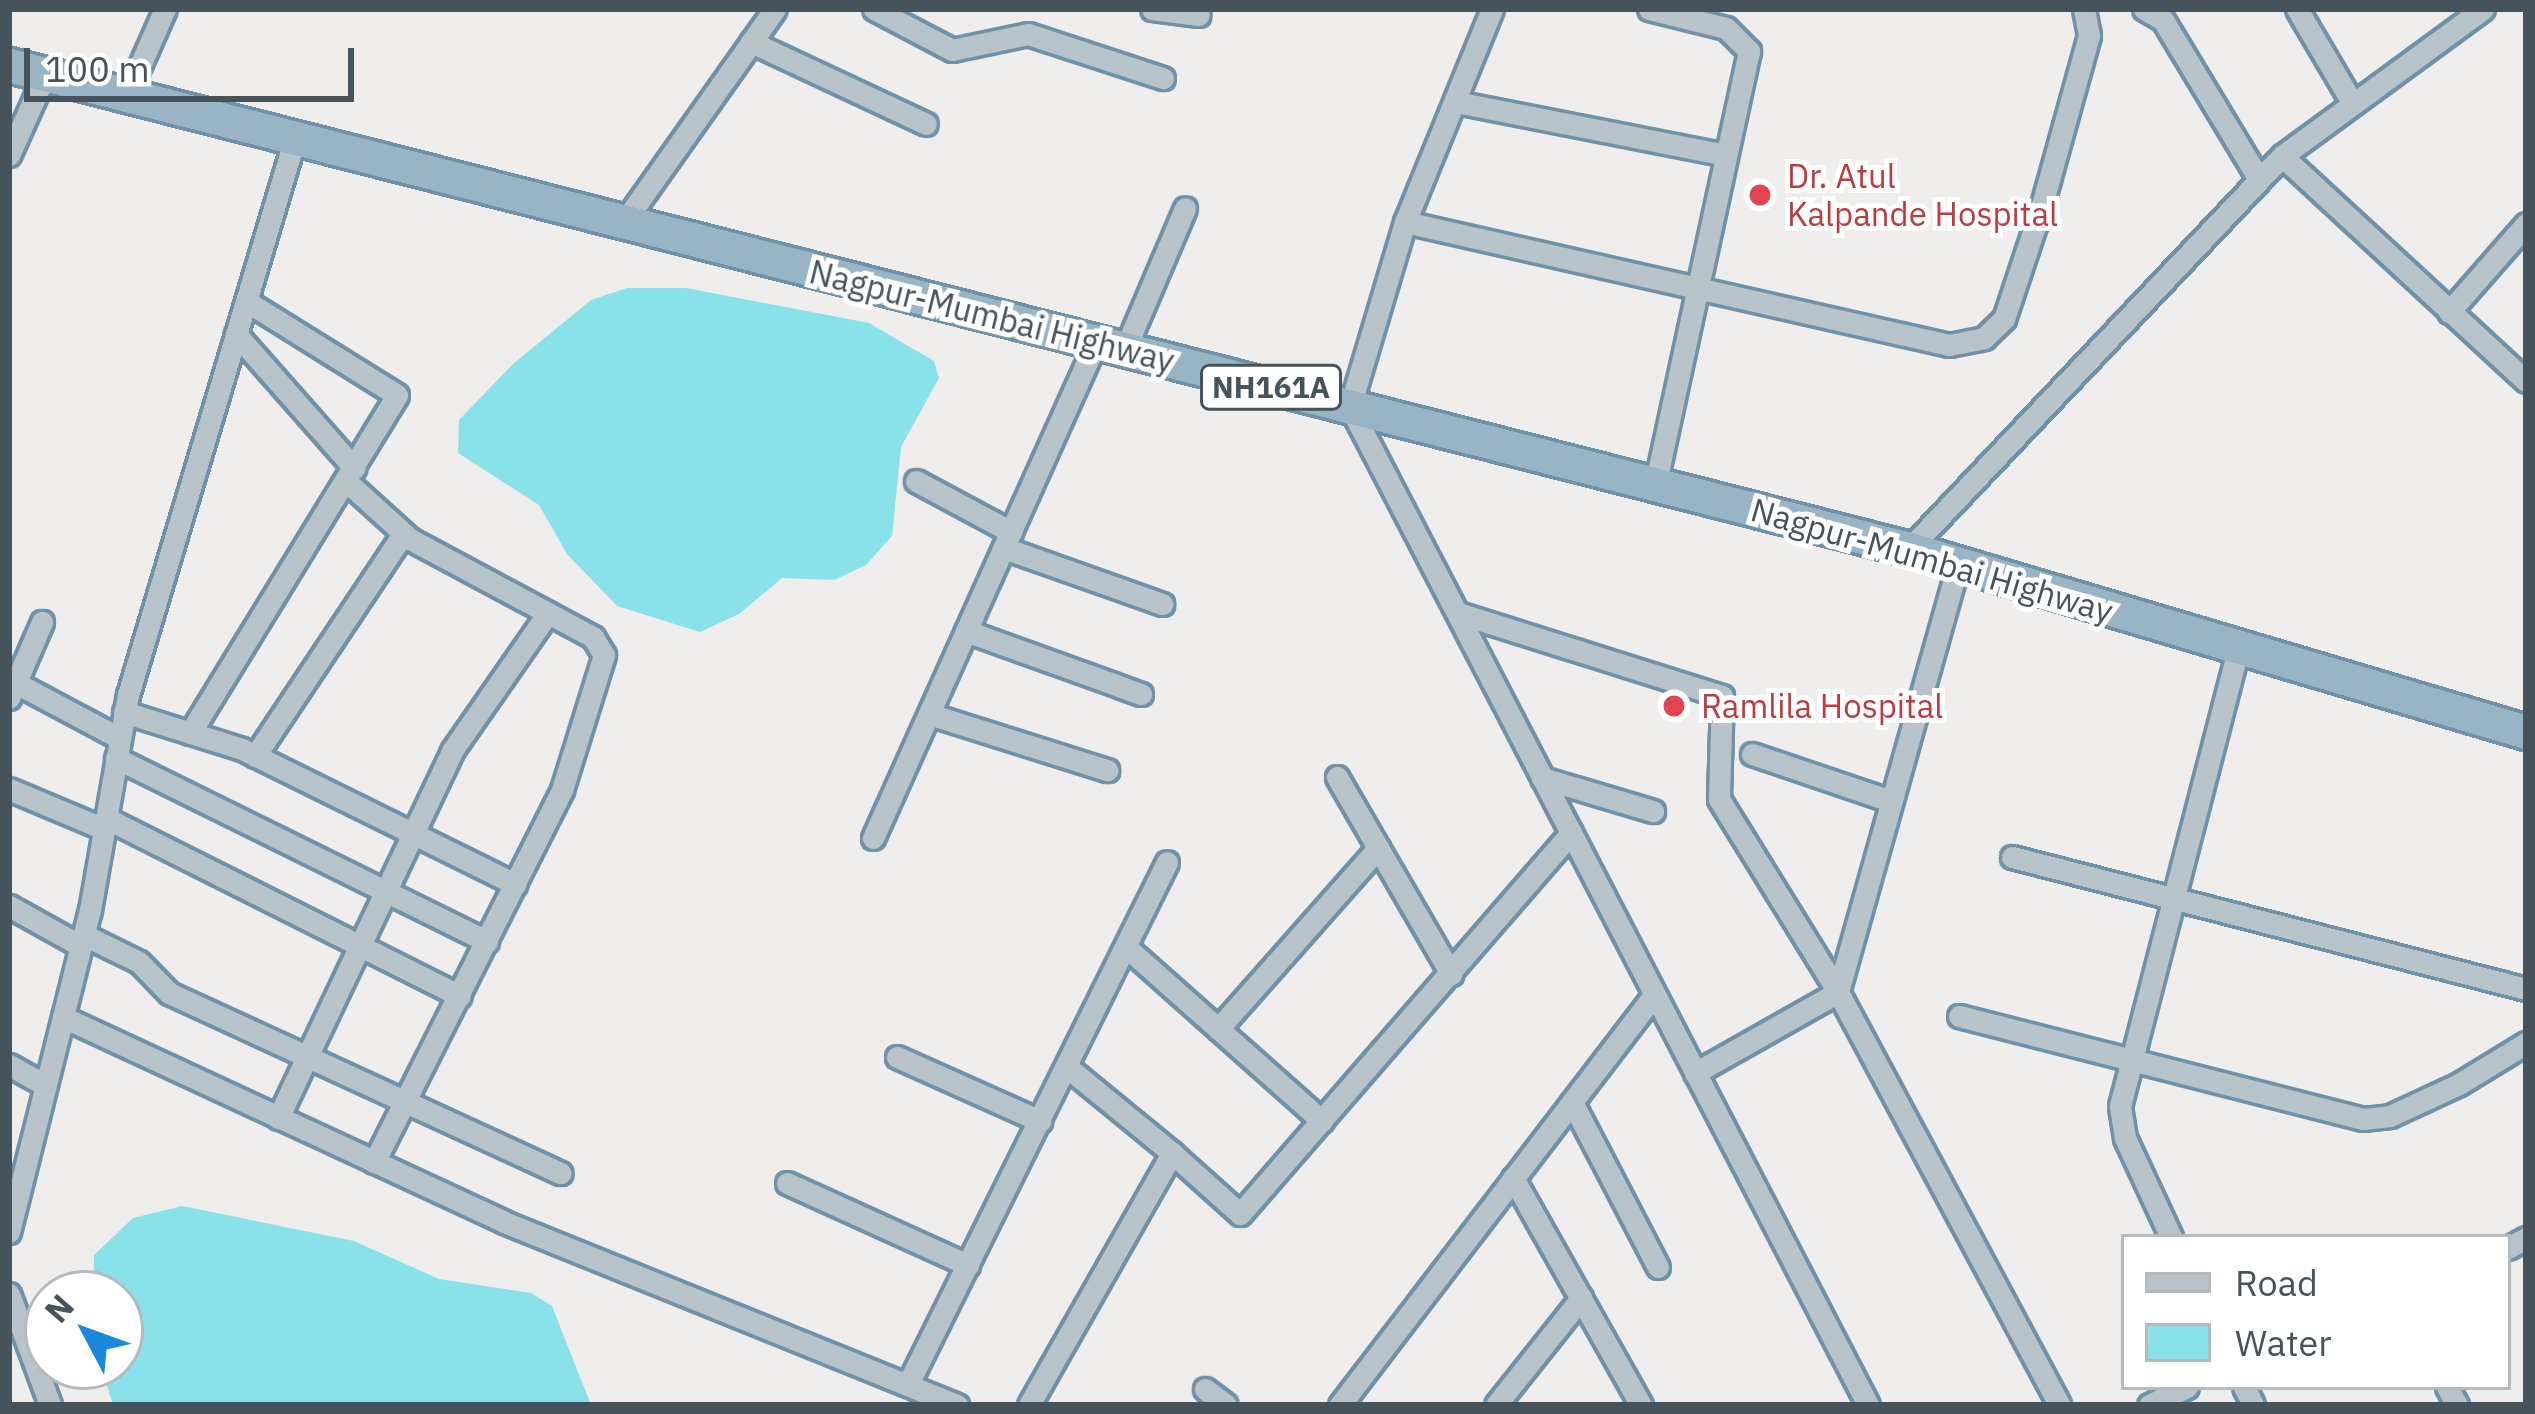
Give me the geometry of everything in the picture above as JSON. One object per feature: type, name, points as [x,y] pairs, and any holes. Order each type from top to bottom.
[{"type":"highway","name":"Nagpur-Mumbai Highway","points":[[9,65],[1909,549],[2526,732]]},
{"type":"street","points":[[127,95],[165,9]]},
{"type":"street","points":[[624,222],[776,9]]},
{"type":"street","points":[[874,9],[952,50],[1028,34],[1163,78]]},
{"type":"street","points":[[1152,9],[1199,15]]},
{"type":"street","points":[[1492,9],[1405,222],[1350,407],[1868,1405]]},
{"type":"street","points":[[1649,9],[1726,28],[1744,42],[1726,155],[1655,485]]},
{"type":"street","points":[[2144,9],[2164,20],[2259,179]]},
{"type":"street","points":[[2297,9],[2353,104]]},
{"type":"street","points":[[1909,549],[2282,156],[2483,9]]},
{"type":"street","points":[[1405,222],[1949,345],[1984,338],[2003,319],[2042,205],[2092,10]]},
{"type":"street","points":[[751,42],[926,124]]},
{"type":"street","points":[[9,155],[45,75]]},
{"type":"street","points":[[1456,102],[1726,155]]},
{"type":"street","points":[[9,1232],[15,1173],[45,1085],[82,941],[124,712],[295,138]]},
{"type":"street","points":[[2282,156],[2526,381]]},
{"type":"street","points":[[873,838],[1007,540],[1185,208]]},
{"type":"street","points":[[2449,312],[2526,224]]},
{"type":"street","points":[[190,733],[396,401],[394,387],[246,301]]},
{"type":"street","points":[[236,334],[403,534],[598,641],[604,655],[567,778],[374,1162]]},
{"type":"street","points":[[916,481],[1007,540],[1162,604]]},
{"type":"street","points":[[255,756],[403,534]]},
{"type":"street","points":[[1695,1073],[1838,992],[1958,564]]},
{"type":"street","points":[[278,1118],[452,751],[548,613]]},
{"type":"street","points":[[1458,613],[1718,692],[1724,702],[1716,792],[1838,992],[2060,1405]]},
{"type":"street","points":[[42,622],[12,689],[487,941]]},
{"type":"street","points":[[966,632],[1141,694]]},
{"type":"street","points":[[2170,1234],[2125,1138],[2120,1106],[2169,894],[2239,647]]},
{"type":"street","points":[[124,712],[255,756],[515,884]]},
{"type":"street","points":[[929,714],[1107,770]]},
{"type":"street","points":[[1752,754],[1891,801]]},
{"type":"street","points":[[1337,777],[1451,974]]},
{"type":"street","points":[[1542,778],[1653,811]]},
{"type":"street","points":[[9,789],[105,824],[460,996]]},
{"type":"street","points":[[1067,1067],[1240,1214],[1570,833]]},
{"type":"street","points":[[1218,1029],[1378,848]]},
{"type":"street","points":[[2012,857],[2526,989]]},
{"type":"street","points":[[910,1380],[1167,862]]},
{"type":"street","points":[[9,906],[139,962],[169,993],[561,1173]]},
{"type":"street","points":[[1126,947],[1322,1121]]},
{"type":"street","points":[[1340,1405],[1654,995]]},
{"type":"street","points":[[1959,1016],[2377,1119],[2459,1084],[2526,1042]]},
{"type":"street","points":[[63,1017],[504,1222],[910,1380],[957,1405]]},
{"type":"street","points":[[897,1057],[1040,1121]]},
{"type":"street","points":[[9,1065],[45,1085]]},
{"type":"street","points":[[1572,1102],[1658,1267]]},
{"type":"street","points":[[1029,1405],[1172,1153]]},
{"type":"street","points":[[1514,1178],[1641,1405]]},
{"type":"street","points":[[787,1183],[968,1264]]},
{"type":"street","points":[[9,1294],[13,1320],[50,1405]]},
{"type":"street","points":[[1496,1405],[1581,1298]]},
{"type":"street","points":[[1205,1389],[1226,1405]]},
{"type":"street","points":[[2149,1405],[2181,1390]]},
{"type":"water","points":[[627,288],[686,288],[869,323],[934,361],[939,378],[901,447],[892,536],[866,565],[834,580],[782,578],[739,614],[700,632],[617,606],[567,554],[539,505],[458,453],[459,420],[513,364],[591,300]]},
{"type":"water","points":[[182,1206],[354,1241],[439,1279],[531,1293],[552,1306],[591,1405],[113,1405],[108,1390],[144,1390],[144,1270],[94,1270],[94,1255],[133,1218]]},
{"type":"place","name":"Dr. Atul Kalpande Hospital","points":[[1760,195]]},
{"type":"place","name":"Ramlila Hospital","points":[[1674,706]]}]
